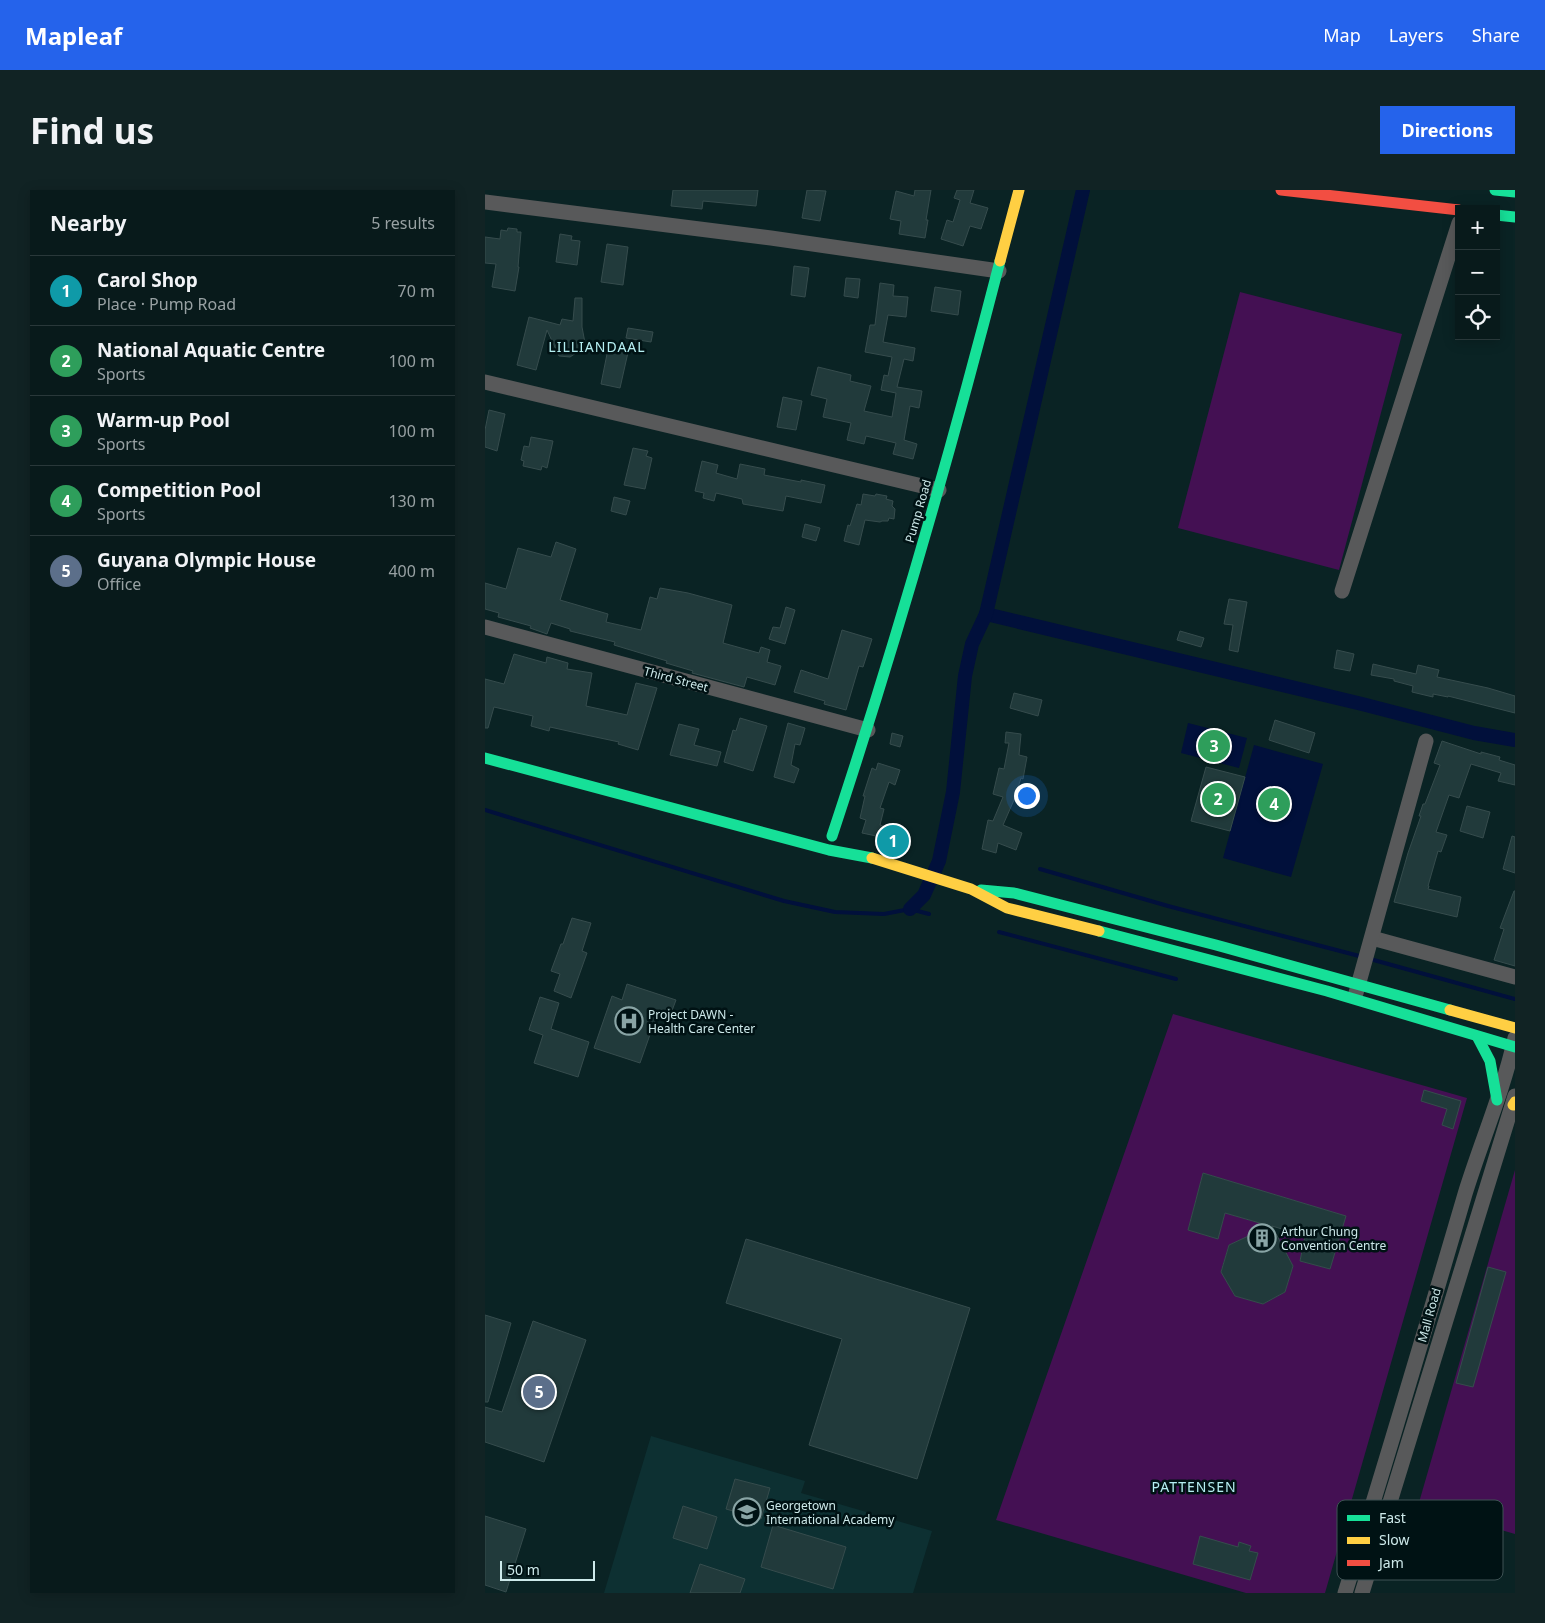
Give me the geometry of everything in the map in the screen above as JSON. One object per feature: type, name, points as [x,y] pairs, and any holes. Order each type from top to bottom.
[{"type":"main road","name":"Pump Road","points":[[871,858],[827,835],[868,730],[939,490],[999,271],[1019,190]]},
{"type":"main road","points":[[1281,190],[1455,210]]},
{"type":"main road","points":[[1495,190],[1515,192]]},
{"type":"main road","points":[[1500,215],[1515,217]]},
{"type":"main road","points":[[485,758],[829,850],[871,858],[966,888],[1007,908],[1213,960],[1478,1038],[1514,1044]]},
{"type":"main road","points":[[966,888],[1014,893],[1225,947],[1360,979],[1515,1028]]},
{"type":"main road","points":[[1478,1038],[1489,1061],[1497,1100]]},
{"type":"street","points":[[485,202],[771,238],[999,271]]},
{"type":"street","points":[[1342,591],[1455,237]]},
{"type":"street","points":[[485,382],[939,490]]},
{"type":"street","name":"Third Street","points":[[485,627],[868,730]]},
{"type":"street","points":[[1354,1000],[1426,742]]},
{"type":"street","points":[[1372,938],[1515,977]]},
{"type":"street","name":"Mall Road","points":[[1374,1500],[1472,1171],[1514,1044]]},
{"type":"street","name":"Mall Road","points":[[1391,1500],[1514,1101]]},
{"type":"street","name":"Mall Road","points":[[1345,1593],[1349,1580]]},
{"type":"street","name":"Mall Road","points":[[1362,1593],[1366,1580]]},
{"type":"shaded area","points":[[1240,292],[1402,334],[1339,570],[1178,528]]},
{"type":"shaded area","points":[[1173,1014],[1467,1098],[1352,1500],[1337,1500],[1337,1551],[1325,1593],[1246,1593],[996,1520]],"holes":[[[1203,1173],[1345,1216],[1330,1269],[1300,1261],[1305,1236],[1282,1229],[1279,1240],[1293,1266],[1285,1292],[1263,1304],[1235,1296],[1221,1271],[1229,1245],[1256,1233],[1259,1223],[1225,1213],[1218,1239],[1188,1230]]]},
{"type":"shaded area","points":[[1515,1170],[1515,1534],[1503,1531],[1503,1500],[1420,1500]]},
{"type":"shaded area","name":"Georgetown International Academy","points":[[651,1436],[805,1481],[801,1493],[932,1531],[913,1593],[604,1593]]},
{"type":"water","points":[[1188,723],[1247,738],[1239,768],[1181,753]]},
{"type":"water","points":[[1254,745],[1323,764],[1291,877],[1223,858]]},
{"type":"building","points":[[673,190],[758,190],[756,206],[703,201],[702,209],[671,206]]},
{"type":"building","points":[[807,190],[826,191],[820,221],[802,218]]},
{"type":"building","points":[[915,190],[931,190],[925,238],[899,234],[901,221],[890,219],[896,191],[914,196]]},
{"type":"building","points":[[957,190],[974,190],[970,203],[988,208],[981,229],[970,226],[963,246],[941,239],[947,220],[953,222],[960,200],[954,198]]},
{"type":"building","points":[[508,228],[517,229],[517,232],[521,232],[519,267],[515,291],[492,287],[496,264],[485,263],[485,237],[500,239],[501,230],[507,231]]},
{"type":"building","points":[[560,234],[572,236],[571,240],[580,241],[577,265],[556,262]]},
{"type":"building","points":[[607,244],[628,247],[623,285],[601,282]]},
{"type":"building","points":[[794,266],[809,268],[805,297],[791,295]]},
{"type":"building","points":[[846,278],[860,279],[858,298],[844,296]]},
{"type":"building","points":[[880,283],[894,285],[893,296],[908,297],[906,317],[888,315],[883,342],[915,348],[913,361],[904,359],[897,387],[922,391],[919,408],[910,406],[904,440],[917,444],[913,459],[893,454],[896,443],[866,436],[864,444],[847,440],[851,423],[823,417],[827,399],[811,395],[818,367],[851,375],[850,381],[871,386],[864,411],[892,417],[896,393],[881,390],[884,375],[888,376],[892,357],[865,352],[870,325],[875,325]]},
{"type":"building","points":[[935,287],[961,291],[958,315],[931,311]]},
{"type":"building","points":[[575,298],[582,298],[582,327],[585,343],[582,344],[581,352],[570,357],[559,356],[547,330],[536,370],[517,365],[529,317],[560,325],[562,319],[573,321]]},
{"type":"building","points":[[628,328],[653,332],[651,342],[626,338]]},
{"type":"building","points":[[609,344],[629,348],[620,388],[601,384]]},
{"type":"building","points":[[783,397],[802,401],[796,430],[777,427]]},
{"type":"building","points":[[489,410],[505,414],[497,451],[485,447],[485,430]]},
{"type":"building","points":[[531,437],[553,441],[547,468],[542,466],[541,470],[523,466],[524,461],[521,460],[524,446],[529,447]]},
{"type":"building","points":[[633,448],[648,451],[646,456],[652,458],[645,489],[624,485]]},
{"type":"building","points":[[702,461],[718,465],[716,473],[737,479],[740,464],[765,469],[764,475],[825,485],[821,503],[786,496],[783,511],[743,504],[742,499],[716,493],[714,501],[703,498],[704,493],[695,491]]},
{"type":"building","points":[[863,494],[887,496],[886,499],[893,501],[892,506],[895,509],[894,519],[889,518],[888,521],[880,522],[865,520],[859,545],[844,541],[848,525],[850,526],[857,504],[861,505]]},
{"type":"building","points":[[614,497],[630,501],[626,515],[611,511]]},
{"type":"building","points":[[805,524],[820,528],[816,541],[802,537]]},
{"type":"building","points":[[556,542],[576,549],[560,600],[608,614],[606,622],[641,630],[650,597],[657,599],[660,588],[688,593],[732,605],[723,643],[759,653],[761,647],[770,650],[767,662],[781,666],[775,685],[747,677],[744,687],[692,673],[693,671],[666,663],[667,661],[614,645],[615,642],[570,631],[570,629],[551,623],[547,634],[530,628],[531,626],[498,617],[499,613],[485,609],[485,583],[506,589],[518,548],[551,557]]},
{"type":"building","points":[[1229,599],[1247,602],[1238,652],[1229,650],[1233,625],[1224,624]]},
{"type":"building","points":[[786,607],[795,610],[785,644],[769,639],[773,627],[780,628]]},
{"type":"building","points":[[842,630],[872,639],[863,667],[859,666],[846,710],[824,704],[825,701],[794,692],[801,670],[828,679]]},
{"type":"building","points":[[1180,631],[1204,638],[1201,647],[1177,640]]},
{"type":"building","points":[[1337,650],[1354,654],[1350,671],[1334,668]]},
{"type":"building","points":[[514,654],[546,663],[547,657],[568,663],[567,669],[592,673],[586,706],[627,715],[636,683],[657,688],[638,750],[618,744],[619,742],[550,727],[549,731],[531,726],[533,716],[494,707],[488,728],[485,728],[485,679],[504,684]]},
{"type":"building","points":[[1373,664],[1416,674],[1418,665],[1439,670],[1437,677],[1515,696],[1515,713],[1448,696],[1433,694],[1433,697],[1412,692],[1413,686],[1394,681],[1394,679],[1371,675]]},
{"type":"building","points":[[1014,693],[1042,700],[1038,716],[1010,708]]},
{"type":"building","points":[[740,718],[767,726],[753,771],[724,762],[733,730],[736,731]]},
{"type":"building","points":[[1275,720],[1315,733],[1309,753],[1269,740]]},
{"type":"building","points":[[788,723],[805,728],[800,745],[795,744],[791,765],[799,769],[794,783],[774,777]]},
{"type":"building","points":[[679,724],[699,729],[694,745],[721,752],[717,766],[670,755]]},
{"type":"building","points":[[1006,732],[1021,734],[1019,755],[1027,757],[1023,779],[1021,778],[1003,825],[1022,833],[1016,850],[998,843],[996,853],[982,849],[988,820],[993,821],[1003,797],[993,794],[999,768],[1004,769],[1009,743],[1005,743]]},
{"type":"building","points":[[892,733],[903,736],[900,747],[890,744]]},
{"type":"building","points":[[1442,741],[1481,754],[1481,752],[1500,757],[1499,760],[1515,765],[1515,785],[1498,781],[1501,773],[1471,764],[1459,798],[1449,795],[1436,832],[1447,835],[1441,852],[1438,851],[1428,889],[1461,897],[1457,917],[1394,902],[1423,804],[1425,804],[1440,765],[1434,763]]},
{"type":"building","points":[[878,763],[900,770],[895,785],[889,782],[880,808],[884,809],[880,825],[908,836],[902,854],[877,846],[881,837],[862,833],[866,820],[860,818],[865,796],[863,796],[872,768],[876,770]]},
{"type":"building","points":[[1206,767],[1245,777],[1230,831],[1191,821]]},
{"type":"building","points":[[1467,806],[1490,812],[1483,838],[1460,831]]},
{"type":"building","points":[[1512,836],[1515,837],[1515,873],[1503,869]]},
{"type":"building","points":[[1514,891],[1515,966],[1494,960],[1504,929],[1500,928]]},
{"type":"building","points":[[572,918],[591,923],[582,951],[587,953],[571,998],[554,991],[560,974],[551,971]]},
{"type":"building","name":"Project DAWN - Health Care Center","points":[[627,984],[676,1000],[670,1016],[658,1012],[640,1063],[594,1048],[612,996],[622,1000]]},
{"type":"building","points":[[540,997],[559,1003],[551,1029],[589,1042],[578,1077],[534,1063],[543,1035],[529,1030]]},
{"type":"building","points":[[1424,1090],[1461,1101],[1453,1129],[1442,1125],[1447,1109],[1421,1101]]},
{"type":"building","name":"Arthur Chung Convention Centre","points":[[1203,1173],[1346,1216],[1330,1269],[1300,1261],[1305,1236],[1272,1226],[1293,1266],[1285,1292],[1263,1304],[1235,1296],[1221,1272],[1229,1245],[1270,1226],[1225,1213],[1218,1239],[1188,1230]]},
{"type":"building","points":[[746,1239],[970,1308],[917,1479],[809,1445],[842,1339],[726,1303]]},
{"type":"building","points":[[1488,1267],[1506,1272],[1473,1387],[1456,1383]]},
{"type":"building","points":[[485,1315],[511,1323],[488,1402],[485,1402]]},
{"type":"building","points":[[533,1321],[586,1340],[544,1462],[485,1442],[485,1407],[502,1412]]},
{"type":"building","points":[[735,1479],[770,1488],[761,1519],[726,1509]]},
{"type":"building","points":[[683,1506],[717,1517],[707,1549],[673,1538]]},
{"type":"building","points":[[485,1516],[526,1529],[506,1592],[485,1585]]},
{"type":"building","points":[[773,1525],[846,1547],[833,1589],[761,1567]]},
{"type":"building","points":[[1200,1536],[1238,1547],[1239,1542],[1251,1546],[1249,1551],[1258,1553],[1250,1580],[1193,1564]]},
{"type":"building","points":[[700,1564],[745,1579],[740,1593],[690,1593]]},
{"type":"waterway","points":[[910,909],[924,895],[939,861],[953,792],[965,676],[972,644],[986,614],[1083,190]]},
{"type":"waterway","points":[[986,614],[1362,704],[1474,733],[1515,740]]},
{"type":"waterway","points":[[485,810],[784,901],[835,912],[884,914],[910,909],[929,914]]},
{"type":"waterway","points":[[1040,869],[1168,906],[1363,957]]},
{"type":"waterway","points":[[999,932],[1176,979]]},
{"type":"waterway","points":[[1370,959],[1515,999]]},
{"type":"traffic: fast","points":[[1495,190],[1515,192]]},
{"type":"traffic: fast","points":[[1500,215],[1515,217]]},
{"type":"traffic: fast","points":[[832,836],[921,550],[962,406],[1000,261]]},
{"type":"traffic: fast","points":[[485,758],[829,850],[872,858]]},
{"type":"traffic: fast","points":[[981,890],[1014,893],[1216,945],[1450,1010]]},
{"type":"traffic: fast","points":[[1099,931],[1327,991],[1515,1047]]},
{"type":"traffic: fast","points":[[1478,1038],[1490,1061],[1497,1100]]},
{"type":"traffic: slow","points":[[1000,261],[1019,190]]},
{"type":"traffic: slow","points":[[872,858],[971,889],[1007,908],[1099,931]]},
{"type":"traffic: slow","points":[[1450,1010],[1515,1028]]},
{"type":"traffic: jam","points":[[1281,190],[1455,210]]},
{"type":"place","name":"Warm-up Pool","points":[[1214,746]]},
{"type":"place","name":"National Aquatic Centre","points":[[1218,799]]},
{"type":"place","name":"Competition Pool","points":[[1274,804]]},
{"type":"place","name":"Carol Shop","points":[[893,841]]},
{"type":"place","name":"Project DAWN - Health Care Center","points":[[629,1021]]},
{"type":"place","name":"Arthur Chung Convention Centre","points":[[1262,1238]]},
{"type":"place","name":"Guyana Olympic House","points":[[539,1392]]},
{"type":"place","name":"Georgetown International Academy","points":[[747,1512]]},
{"type":"district","name":"LILLIANDAAL","points":[[597,346]]},
{"type":"district","name":"PATTENSEN","points":[[1194,1486]]}]
